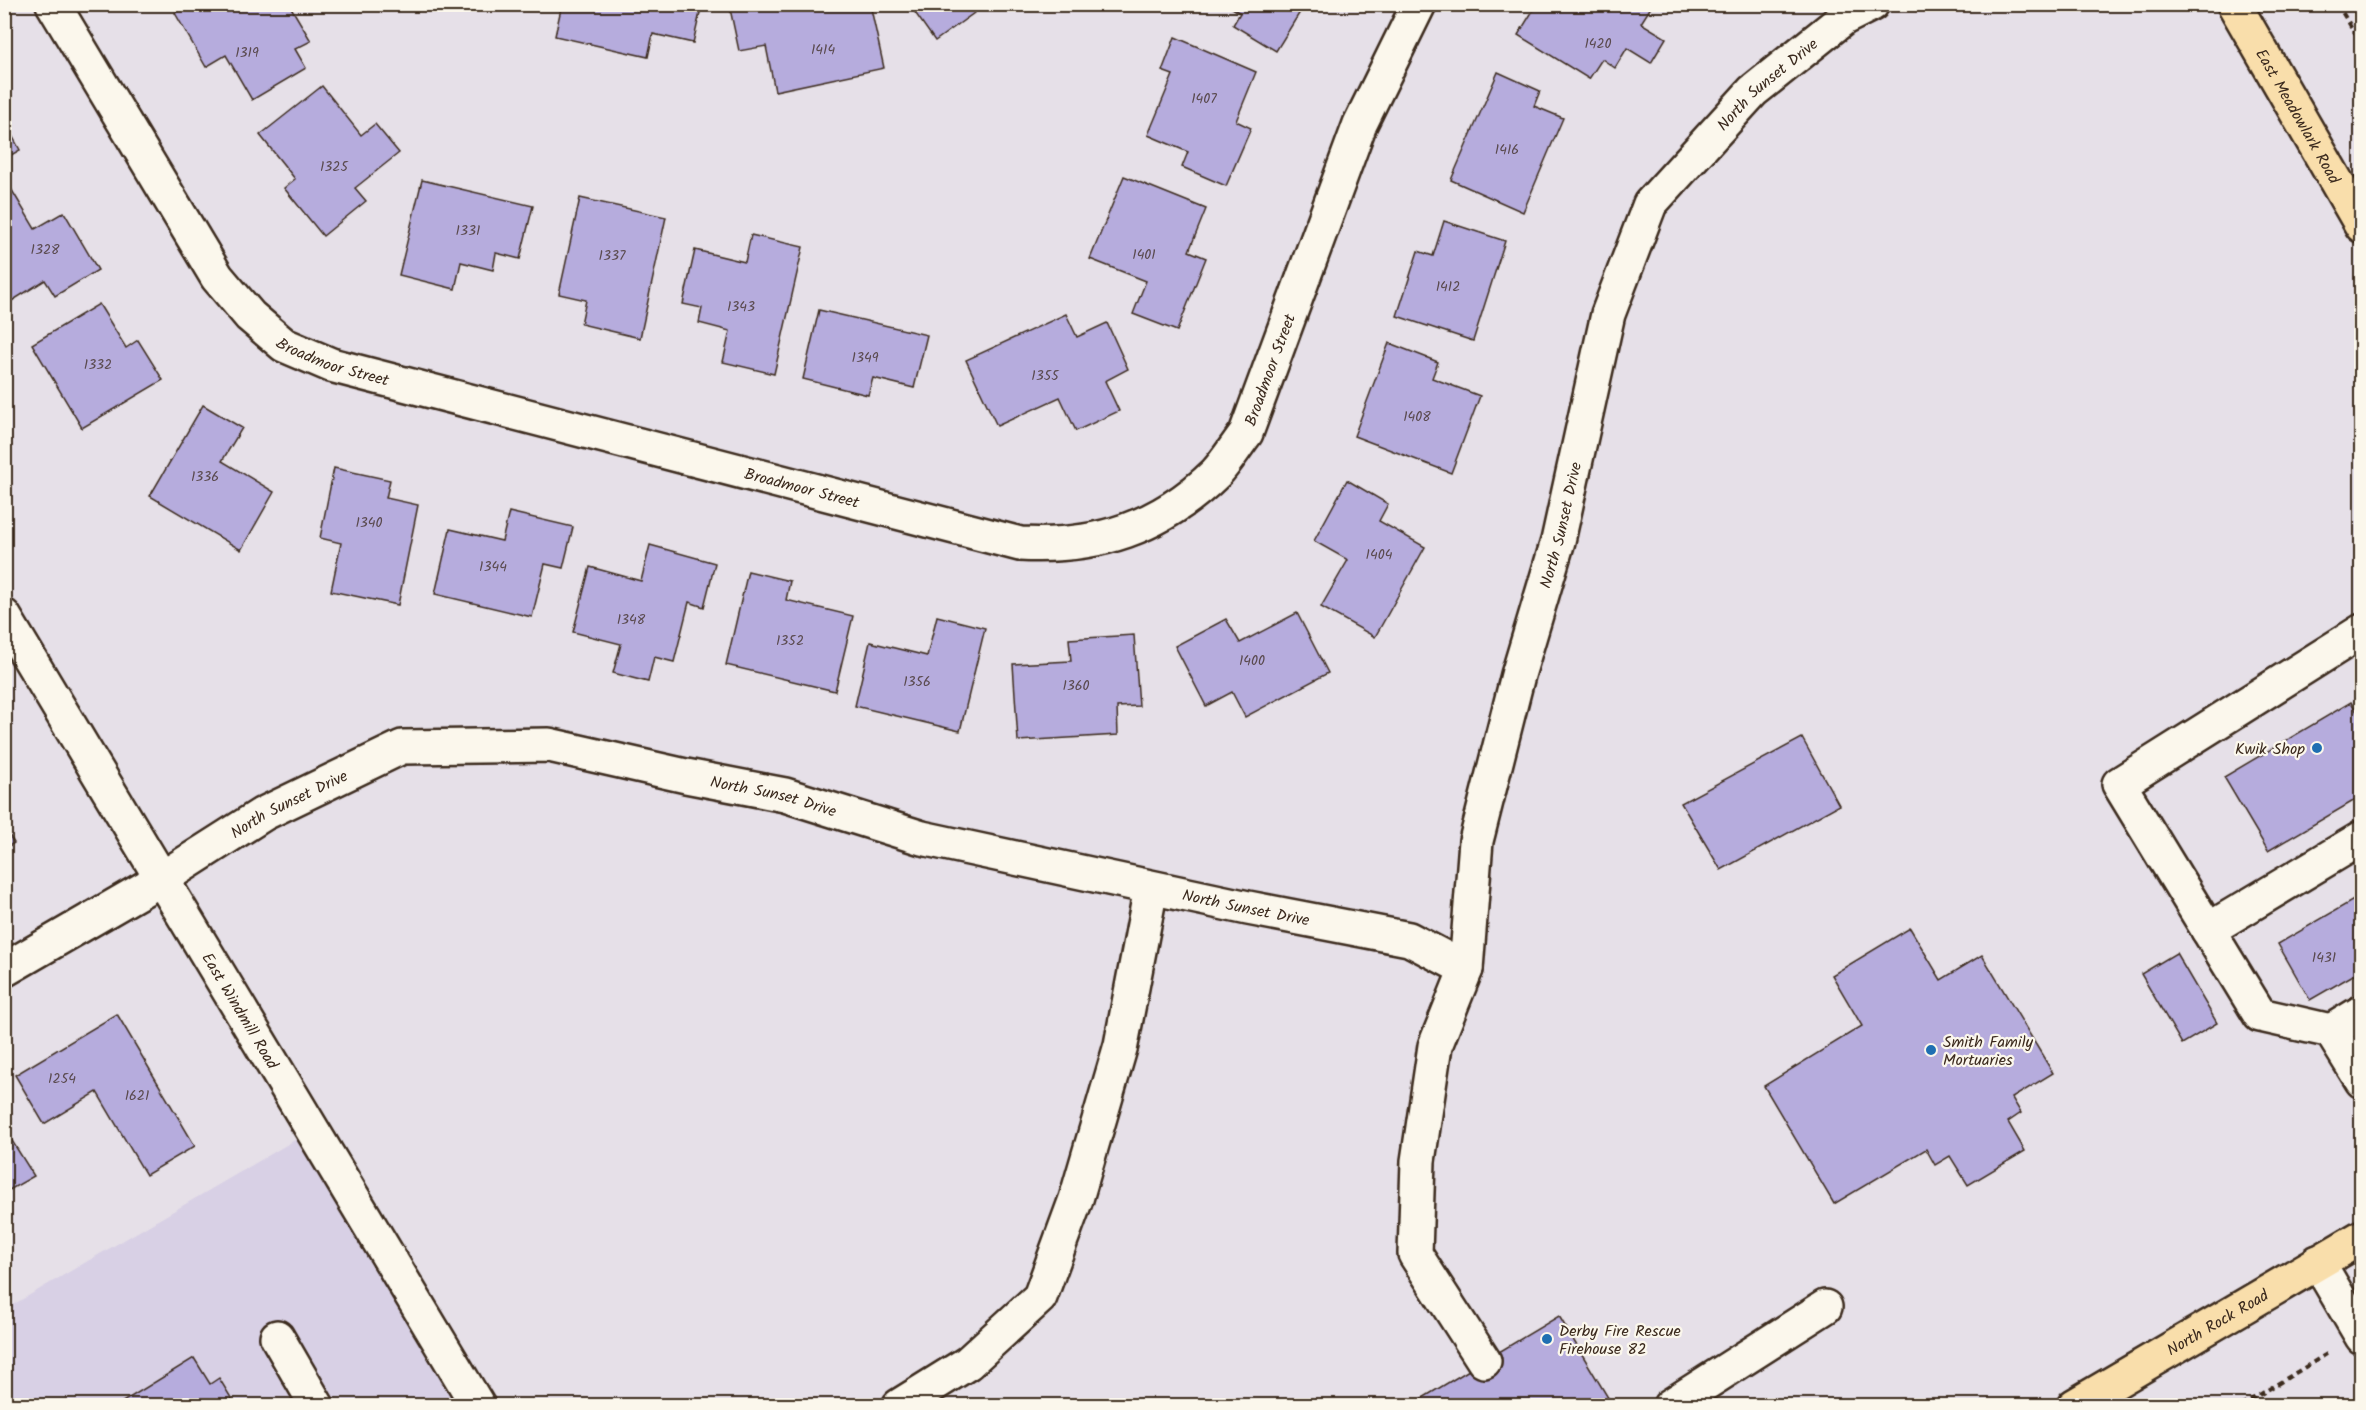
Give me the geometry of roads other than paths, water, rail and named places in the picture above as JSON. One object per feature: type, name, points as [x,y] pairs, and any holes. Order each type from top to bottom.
[{"type":"main road","name":"East Meadowlark Road","points":[[2234,4],[2357,208]]},
{"type":"main road","name":"North Rock Road","points":[[2074,1406],[2361,1237]]},
{"type":"street","name":"Broadmoor Street","points":[[53,4],[207,262],[250,316],[284,345],[331,365],[700,461],[1020,544],[1058,546],[1106,538],[1137,528],[1180,504],[1217,472],[1246,432],[1360,124],[1419,4]]},
{"type":"street","name":"North Sunset Drive","points":[[4,970],[161,879],[263,814],[402,747],[549,745],[686,776],[785,795],[922,838],[1151,888],[1409,939],[1466,969],[1476,842],[1518,675],[1558,541],[1608,314],[1650,204],[1754,91],[1844,18],[1872,4]]},
{"type":"street","name":"East Windmill Road","points":[[4,616],[478,1406]]},
{"type":"street","points":[[2361,631],[2119,784],[2260,1015],[2331,1031],[2361,1012]]},
{"type":"street","points":[[2208,930],[2361,838]]},
{"type":"street","points":[[899,1406],[968,1363],[1040,1297],[1076,1199],[1121,1045],[1151,888]]},
{"type":"street","points":[[1466,969],[1435,1046],[1418,1161],[1415,1254],[1484,1361]]},
{"type":"street","points":[[2331,1031],[2361,1081]]},
{"type":"street","points":[[2318,1262],[2361,1336]]},
{"type":"street","points":[[1670,1406],[1825,1308]]},
{"type":"street","points":[[277,1337],[317,1406]]},
{"type":"place","name":"Kwik Shop","points":[[2317,748]]},
{"type":"place","name":"Smith Family Mortuaries","points":[[1931,1050]]},
{"type":"place","name":"Derby Fire Rescue Firehouse 82","points":[[1547,1339]]}]
